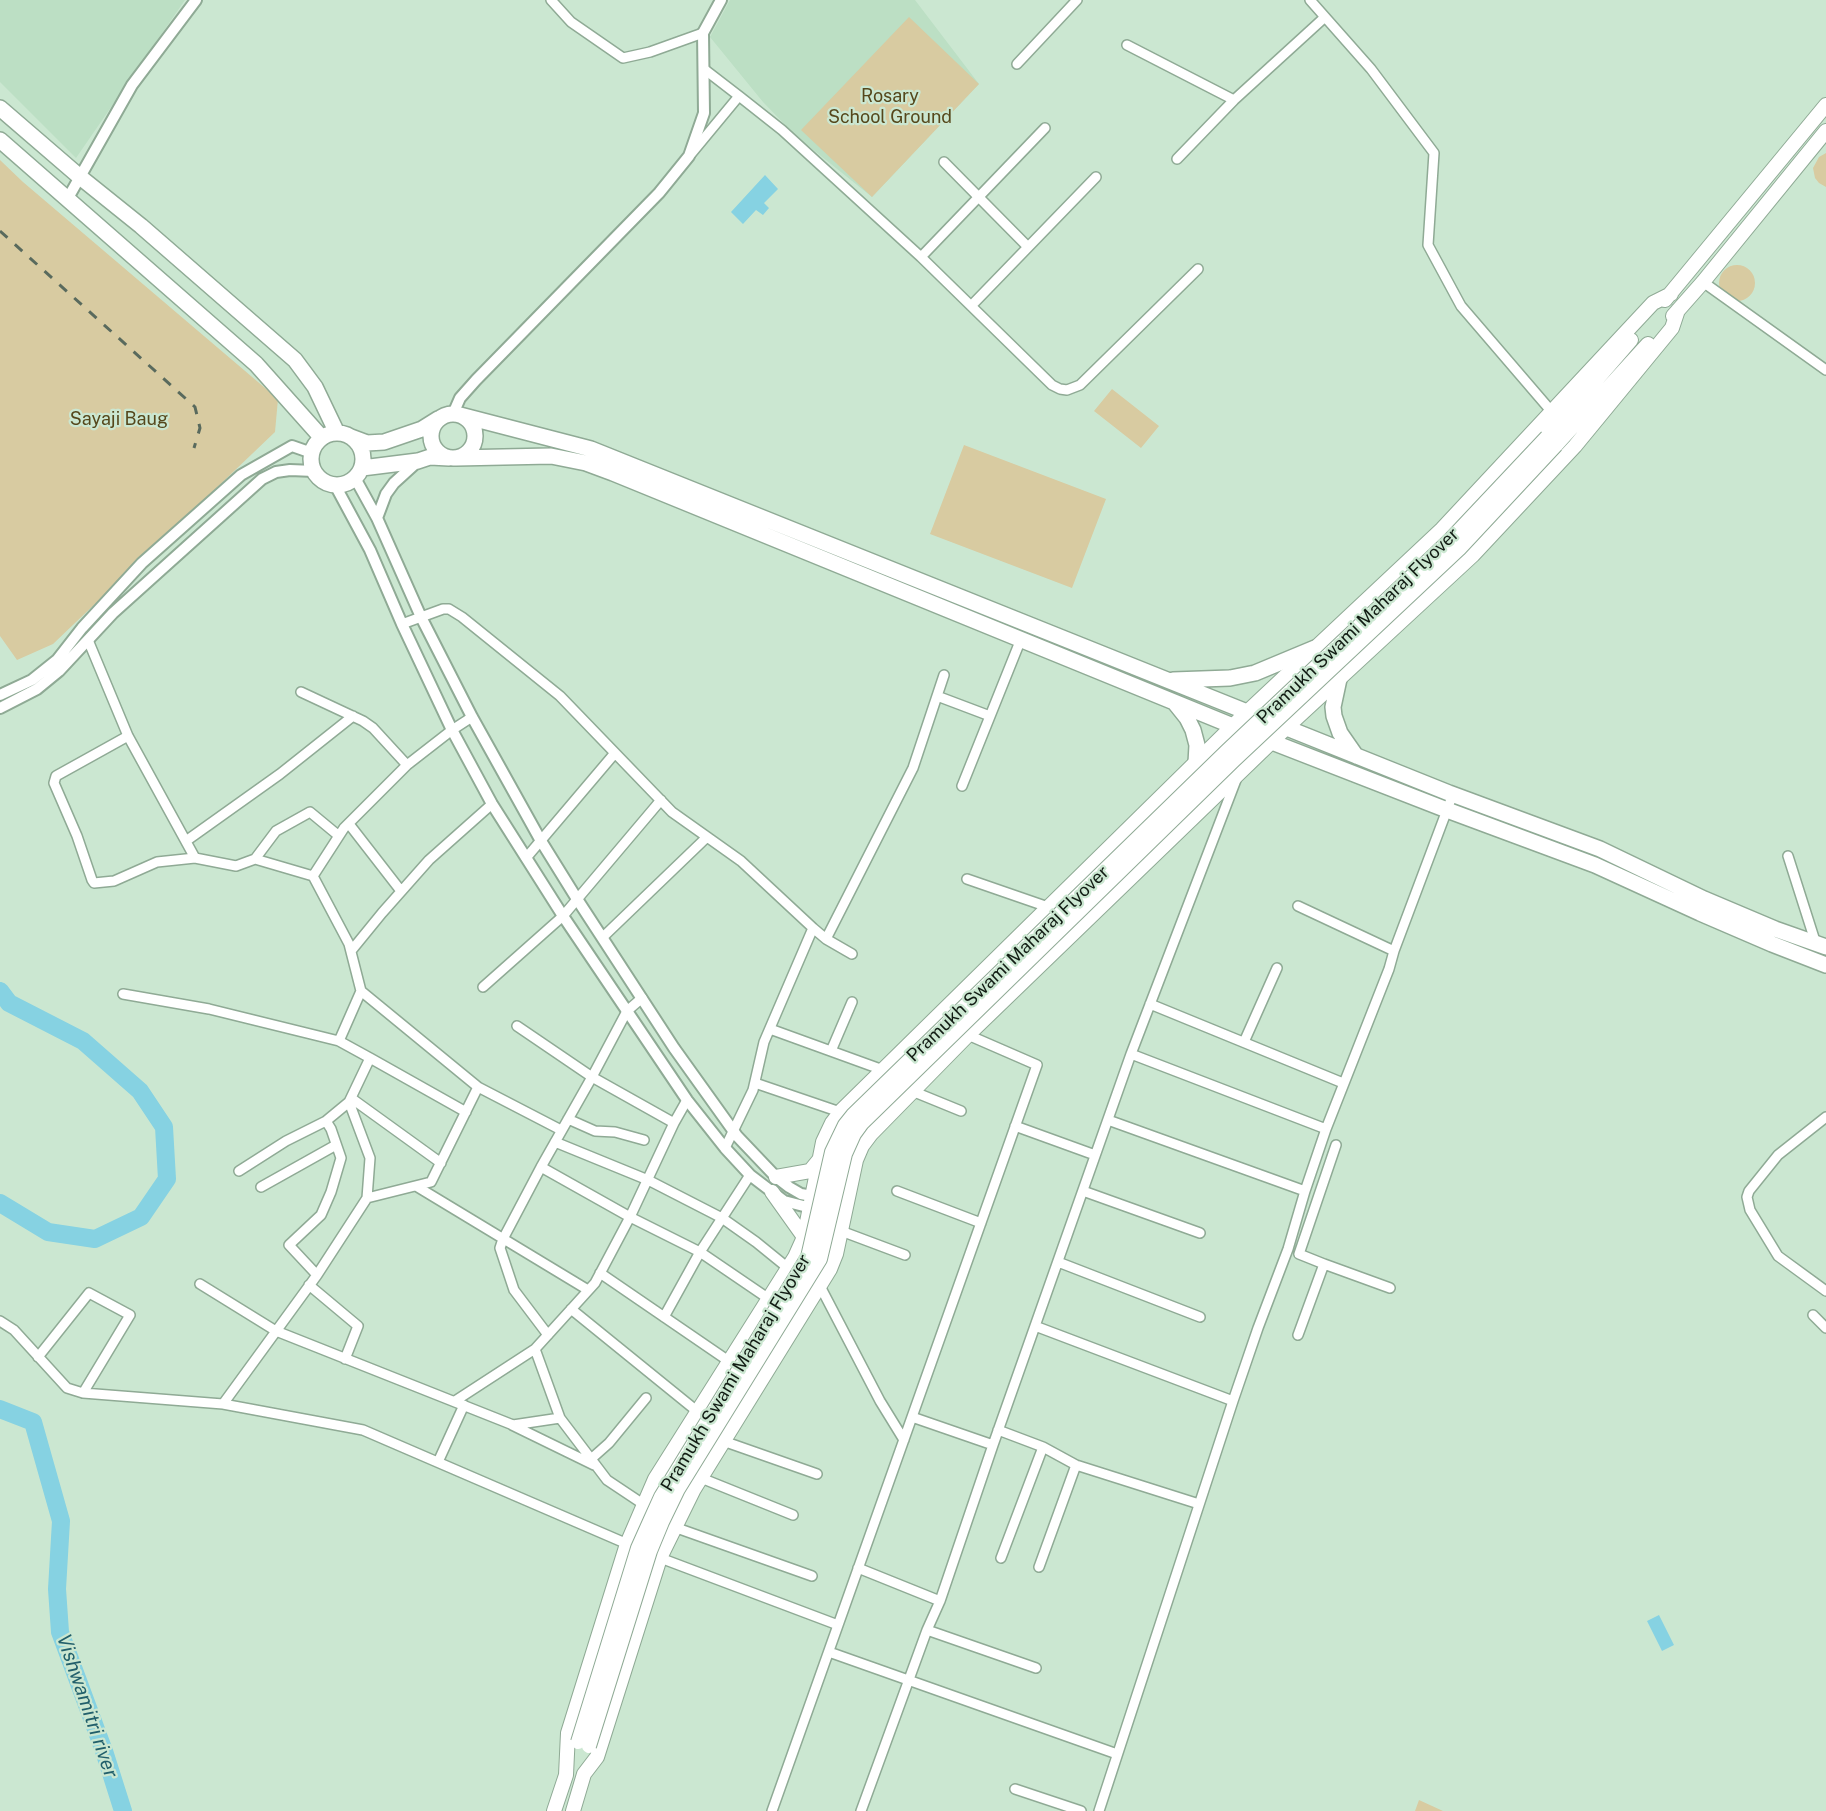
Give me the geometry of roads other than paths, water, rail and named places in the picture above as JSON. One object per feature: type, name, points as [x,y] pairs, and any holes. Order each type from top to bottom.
[{"type":"highway","points":[[0,108],[141,226],[295,360],[315,387],[341,434],[358,444],[363,459],[358,473]]},
{"type":"highway","points":[[0,140],[256,364],[322,438]]},
{"type":"highway","points":[[451,416],[471,423],[475,430],[476,437],[470,451],[464,456],[452,458],[442,455],[433,444],[432,430],[451,416]]},
{"type":"highway","points":[[1821,946],[1704,899],[1600,849],[1356,756],[591,449],[451,416],[384,442],[367,442],[341,434],[322,438],[312,453],[311,462],[319,478],[335,485],[344,484],[358,473],[430,457],[551,456],[586,463],[1272,742],[1595,865],[1710,918],[1826,965]]},
{"type":"highway","points":[[1167,680],[1230,678],[1254,673],[1315,648]]},
{"type":"highway","points":[[1339,679],[1333,707],[1334,716],[1340,733],[1356,756]]},
{"type":"highway","points":[[1173,701],[1187,718],[1193,730],[1197,745],[1196,763]]},
{"type":"main road","name":"Pramukh Swami Maharaj Flyover","points":[[584,1774],[584,1744],[638,1548],[661,1497],[808,1257],[832,1152],[845,1125],[1210,767],[1450,540],[1547,437],[1671,294],[1826,105]]},
{"type":"main road","points":[[573,1811],[584,1774],[597,1757],[660,1558],[700,1479],[830,1269],[836,1254],[856,1161],[870,1134],[968,1035],[1286,728],[1473,555],[1575,446],[1672,328],[1678,310],[1826,130]]},
{"type":"main road","points":[[554,1811],[566,1775],[568,1733],[627,1544],[643,1504],[656,1479],[788,1268],[804,1236],[824,1142],[832,1123],[840,1112],[1247,712],[1442,529],[1653,303],[1671,294]]},
{"type":"main road","name":"Pramukh Swami Maharaj Flyover","points":[[566,1775],[584,1744],[650,1551],[678,1489],[820,1259],[845,1154],[862,1123],[1234,760],[1459,549],[1678,310]]},
{"type":"main road","points":[[776,1177],[810,1171],[820,1160]]},
{"type":"main road","points":[[772,1192],[804,1236]]},
{"type":"street","points":[[68,198],[132,85],[196,0]]},
{"type":"street","points":[[551,0],[571,22],[623,58],[650,52],[703,33]]},
{"type":"street","points":[[689,156],[704,113],[703,33],[721,0]]},
{"type":"street","points":[[1017,64],[1077,0]]},
{"type":"street","points":[[1310,0],[1371,69],[1434,153],[1428,245],[1461,306],[1551,412]]},
{"type":"street","points":[[1177,159],[1234,100],[1325,17]]},
{"type":"street","points":[[1127,45],[1234,100]]},
{"type":"street","points":[[704,69],[782,130],[921,257],[1052,385],[1059,389],[1067,390],[1080,385],[1198,269]]},
{"type":"street","points":[[451,416],[460,398],[476,380],[659,193],[739,96]]},
{"type":"street","points":[[921,257],[1045,128]]},
{"type":"street","points":[[944,162],[1028,248]]},
{"type":"street","points":[[972,306],[1096,177]]},
{"type":"street","points":[[1703,282],[1826,370]]},
{"type":"street","points":[[0,695],[35,684],[82,628],[142,563],[241,475],[292,446],[312,453]]},
{"type":"street","points":[[376,518],[386,494],[418,460]]},
{"type":"street","points":[[0,708],[59,671],[113,613],[262,479],[282,471],[314,471]]},
{"type":"street","points":[[358,473],[421,617],[472,717],[541,841],[577,899],[674,1048],[733,1130],[776,1177],[811,1202]]},
{"type":"street","points":[[335,485],[370,549],[402,624],[452,730],[492,804],[563,916],[687,1100],[750,1175],[784,1201],[811,1202],[846,1209]]},
{"type":"street","points":[[402,624],[443,609],[449,609],[462,617],[560,696],[672,812],[741,861],[826,939],[852,954]]},
{"type":"street","points":[[962,786],[1021,639]]},
{"type":"street","points":[[88,640],[128,736],[195,858]]},
{"type":"street","points":[[826,939],[913,768],[944,675]]},
{"type":"street","points":[[301,692],[373,728],[407,765]]},
{"type":"street","points":[[937,696],[990,716]]},
{"type":"street","points":[[186,841],[280,774],[353,716]]},
{"type":"street","points":[[313,876],[349,824],[407,765],[472,717]]},
{"type":"street","points":[[128,736],[56,776],[54,783],[83,850],[94,883],[114,881],[157,862],[195,858],[236,866],[255,859],[276,831],[310,812],[339,836]]},
{"type":"street","points":[[526,858],[615,753]]},
{"type":"street","points":[[861,1811],[927,1630],[940,1601],[1131,1054],[1238,775]]},
{"type":"street","points":[[1099,1811],[1233,1401],[1288,1249],[1326,1128],[1389,969],[1453,794]]},
{"type":"street","points":[[483,987],[563,916],[661,800]]},
{"type":"street","points":[[351,951],[429,860],[492,804]]},
{"type":"street","points":[[349,824],[401,891]]},
{"type":"street","points":[[603,937],[707,837]]},
{"type":"street","points":[[1788,856],[1821,946]]},
{"type":"street","points":[[255,859],[313,876],[350,944],[361,991],[478,1087],[561,1130]]},
{"type":"street","points":[[967,879],[1048,908]]},
{"type":"street","points":[[1298,906],[1394,951]]},
{"type":"street","points":[[725,1148],[753,1090],[764,1042],[813,928]]},
{"type":"street","points":[[1244,1042],[1277,968]]},
{"type":"street","points":[[339,1041],[361,991]]},
{"type":"street","points":[[123,994],[209,1010],[339,1041],[466,1112]]},
{"type":"street","points":[[548,1335],[514,1290],[500,1248],[541,1167],[627,1011],[642,998]]},
{"type":"street","points":[[831,1051],[852,1002]]},
{"type":"street","points":[[1150,1004],[1343,1083]]},
{"type":"street","points":[[517,1026],[592,1077],[674,1123]]},
{"type":"street","points":[[770,1029],[883,1070]]},
{"type":"street","points":[[772,1811],[1037,1065],[968,1035]]},
{"type":"street","points":[[1131,1054],[1326,1128]]},
{"type":"street","points":[[239,1171],[286,1141],[326,1121],[350,1100],[370,1058]]},
{"type":"street","points":[[755,1083],[840,1112]]},
{"type":"street","points":[[367,1198],[431,1182],[478,1087]]},
{"type":"street","points":[[912,1090],[961,1112]]},
{"type":"street","points":[[350,1100],[441,1163]]},
{"type":"street","points":[[223,1404],[317,1275],[367,1198],[370,1158],[350,1100]]},
{"type":"street","points":[[438,1462],[460,1403],[535,1349],[595,1283],[687,1100]]},
{"type":"street","points":[[1826,1117],[1778,1155],[1749,1191],[1748,1197],[1750,1210],[1778,1256],[1826,1291]]},
{"type":"street","points":[[568,1119],[595,1131],[615,1132],[644,1140]]},
{"type":"street","points":[[1108,1120],[1305,1191]]},
{"type":"street","points":[[317,1275],[289,1245],[321,1215],[331,1192],[341,1158],[326,1121]]},
{"type":"street","points":[[1015,1125],[1095,1155]]},
{"type":"street","points":[[555,1142],[648,1180],[722,1218],[788,1268]]},
{"type":"street","points":[[261,1187],[336,1145]]},
{"type":"street","points":[[1336,1145],[1299,1254],[1390,1288]]},
{"type":"street","points":[[541,1167],[630,1217],[700,1252],[769,1299]]},
{"type":"street","points":[[664,1317],[700,1252],[750,1175]]},
{"type":"street","points":[[416,1186],[588,1290]]},
{"type":"street","points":[[897,1191],[981,1223]]},
{"type":"street","points":[[1083,1191],[1200,1233]]},
{"type":"street","points":[[841,1231],[905,1255]]},
{"type":"street","points":[[1058,1262],[1200,1317]]},
{"type":"street","points":[[1298,1335],[1323,1264]]},
{"type":"street","points":[[600,1273],[730,1362]]},
{"type":"street","points":[[200,1284],[276,1330],[509,1423],[594,1462]]},
{"type":"street","points":[[309,1285],[358,1326],[345,1359]]},
{"type":"street","points":[[820,1286],[880,1401],[904,1440]]},
{"type":"street","points":[[38,1356],[89,1293],[130,1315],[83,1393]]},
{"type":"street","points":[[572,1309],[698,1412]]},
{"type":"street","points":[[1813,1315],[1826,1328]]},
{"type":"street","points":[[0,1321],[14,1330],[68,1388],[83,1393],[223,1404],[363,1430],[660,1558],[838,1625]]},
{"type":"street","points":[[1035,1326],[1233,1401]]},
{"type":"street","points":[[535,1349],[560,1418],[607,1480],[643,1504]]},
{"type":"street","points":[[594,1462],[646,1398]]},
{"type":"street","points":[[912,1417],[993,1445]]},
{"type":"street","points":[[509,1423],[513,1425],[560,1418]]},
{"type":"street","points":[[998,1430],[1043,1447],[1076,1465],[1199,1504]]},
{"type":"street","points":[[723,1441],[817,1474]]},
{"type":"street","points":[[1001,1558],[1043,1447]]},
{"type":"street","points":[[1039,1567],[1076,1465]]},
{"type":"street","points":[[700,1479],[793,1515]]},
{"type":"street","points":[[674,1527],[812,1576]]},
{"type":"street","points":[[858,1568],[940,1601]]},
{"type":"street","points":[[927,1630],[1036,1668]]},
{"type":"street","points":[[829,1652],[1117,1754]]},
{"type":"street","points":[[1015,1789],[1081,1811]]},
{"type":"water","points":[[765,175],[778,189],[764,203],[769,208],[763,215],[756,210],[743,224],[731,212]]},
{"type":"water","points":[[1659,1615],[1674,1645],[1662,1651],[1647,1621]]},
{"type":"waterway","name":"Vishwamitri river","points":[[0,991],[9,1003],[83,1041],[140,1091],[164,1127],[167,1179],[141,1217],[95,1239],[48,1232],[0,1203]]},
{"type":"waterway","name":"Vishwamitri river","points":[[0,1409],[33,1422],[61,1521],[57,1589],[60,1632],[104,1751],[123,1811]]},
{"type":"railway","points":[[0,231],[195,407],[200,428],[194,448]]},
{"type":"park label","name":"Rosary School Ground","points":[[890,106]]},
{"type":"park label","name":"Sayaji Baug","points":[[119,419]]}]
